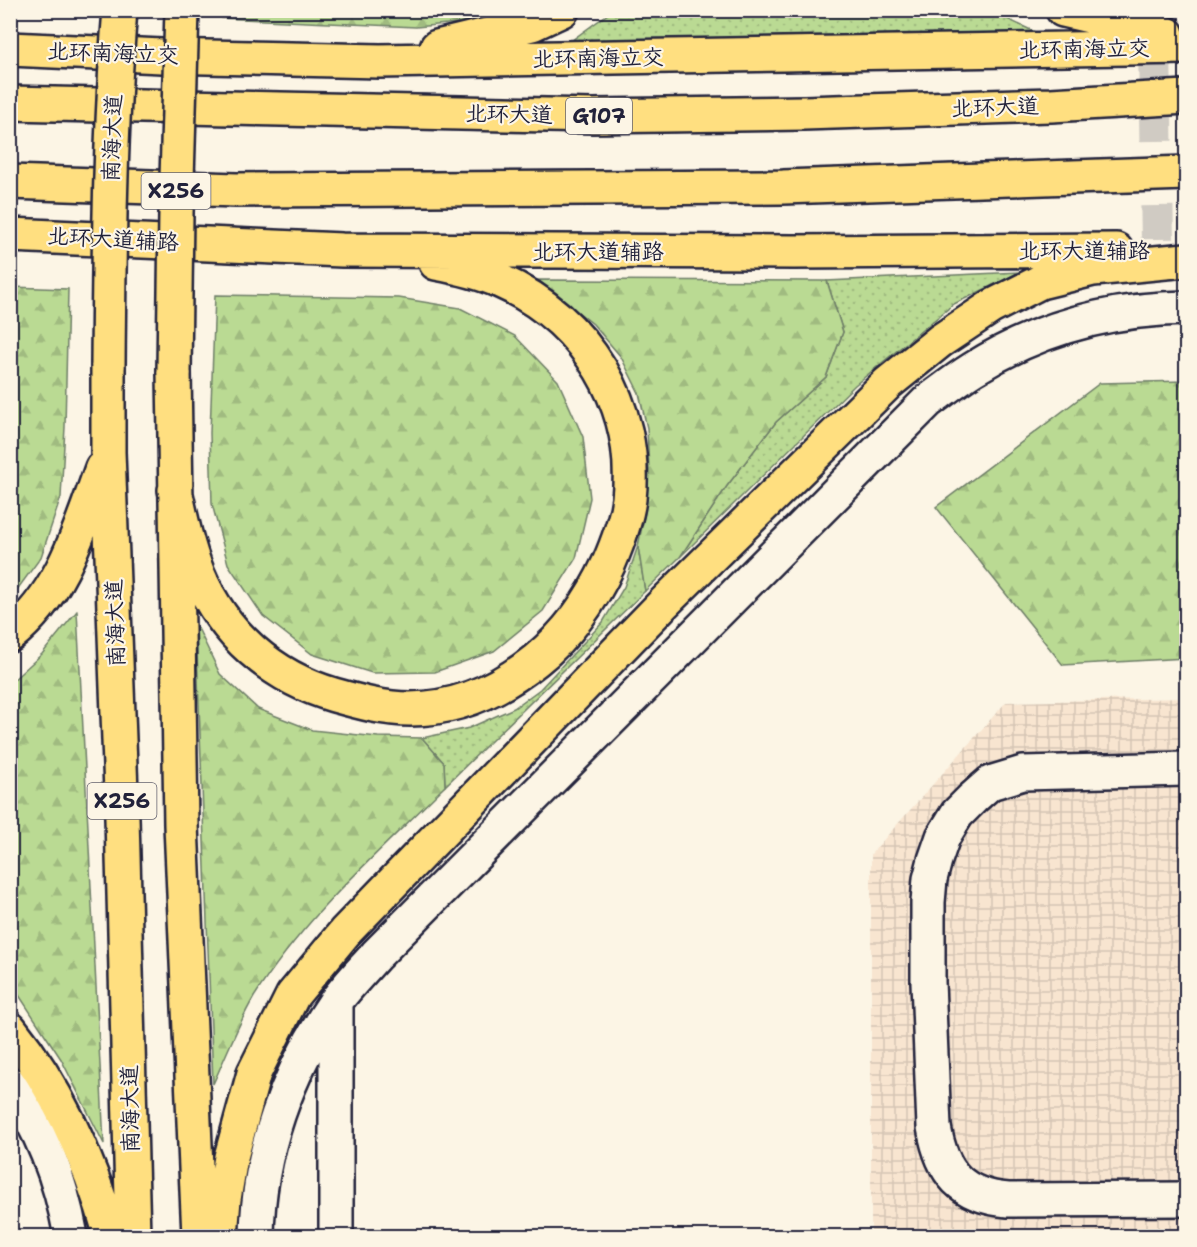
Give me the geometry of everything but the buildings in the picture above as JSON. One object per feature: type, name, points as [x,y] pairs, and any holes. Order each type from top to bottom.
[{"type":"main road","name":"南海大道","points":[[120,10],[114,74],[109,202],[108,452],[122,818],[133,1236]]},
{"type":"main road","name":"X256","points":[[183,10],[176,213],[175,490],[181,825],[199,1236]]},
{"type":"main road","points":[[380,61],[532,24],[562,10]]},
{"type":"main road","points":[[1063,10],[1088,18],[1186,38]]},
{"type":"main road","name":"北环南海立交","points":[[10,49],[162,56],[380,61],[1186,47]]},
{"type":"main road","name":"北环大道","points":[[10,103],[593,116],[1051,105],[1186,97]]},
{"type":"main road","points":[[10,182],[236,190],[771,187],[1186,172]]},
{"type":"main road","name":"北环大道辅路","points":[[10,235],[342,250],[794,252],[1186,250]]},
{"type":"main road","points":[[175,490],[187,543],[197,572],[210,600],[228,626],[251,651],[283,674],[322,692],[364,704],[410,709],[449,704],[485,693],[520,673],[552,648],[582,613],[603,576],[620,538],[629,501],[630,463],[625,424],[613,389],[592,354],[565,325],[535,300],[500,280],[465,269],[413,258],[342,250]]},
{"type":"main road","points":[[221,1236],[231,1157],[254,1073],[293,995],[345,932],[663,604],[888,383],[957,329],[991,307],[1040,282],[1093,269],[1186,260]]},
{"type":"main road","points":[[10,635],[20,628],[48,595],[71,555],[108,452]]},
{"type":"main road","points":[[10,1029],[35,1060],[68,1120],[99,1194],[111,1236]]},
{"type":"street","points":[[257,1236],[262,1176],[268,1145],[280,1107],[297,1068],[336,1002],[384,946],[928,401],[974,369],[1022,342],[1070,323],[1168,299]]},
{"type":"street","points":[[1186,769],[1023,773],[990,783],[957,814],[943,837],[930,879],[928,902],[928,982],[934,1127],[938,1148],[956,1180],[970,1191],[988,1199],[1186,1199]]},
{"type":"street","points":[[336,1002],[336,1236]]},
{"type":"street","points":[[10,1084],[39,1131],[57,1174],[71,1236]]},
{"type":"shaded area","points":[[1186,698],[1186,1236],[871,1236],[871,854],[1006,702]]},
{"type":"green space","points":[[222,10],[500,11],[478,21],[416,27],[222,18]]},
{"type":"green space","points":[[612,10],[698,11],[679,15]]},
{"type":"green space","points":[[698,10],[990,11],[1046,37],[568,43],[612,11],[679,15]]},
{"type":"green space","points":[[1020,272],[954,304],[855,385],[680,557],[727,486],[776,422],[826,377],[843,332],[827,281]]},
{"type":"green space","points":[[538,280],[827,281],[843,332],[826,377],[776,422],[727,486],[680,557],[645,591],[638,546],[645,512],[649,470],[647,428],[639,393],[621,357],[593,324]]},
{"type":"green space","points":[[11,287],[68,289],[61,497],[41,557],[11,598]]},
{"type":"green space","points":[[215,295],[399,298],[460,308],[515,336],[558,381],[583,437],[590,498],[576,558],[543,611],[494,651],[435,672],[372,673],[312,654],[263,616],[228,564],[212,504],[210,433]]},
{"type":"green space","points":[[1186,381],[1186,658],[1063,665],[936,507],[1100,383]]},
{"type":"green space","points":[[638,546],[645,591],[445,786],[444,763],[422,738],[469,728],[514,708],[540,689],[603,622],[624,587]]},
{"type":"green space","points":[[77,611],[104,1144],[61,1059],[11,983],[11,682],[42,654]]},
{"type":"green space","points":[[196,624],[220,674],[258,709],[312,730],[378,737],[422,738],[444,763],[445,786],[319,912],[274,967],[254,997],[237,1029],[213,1084]]},
{"type":"tunnel","points":[[1154,10],[1158,281]]}]
